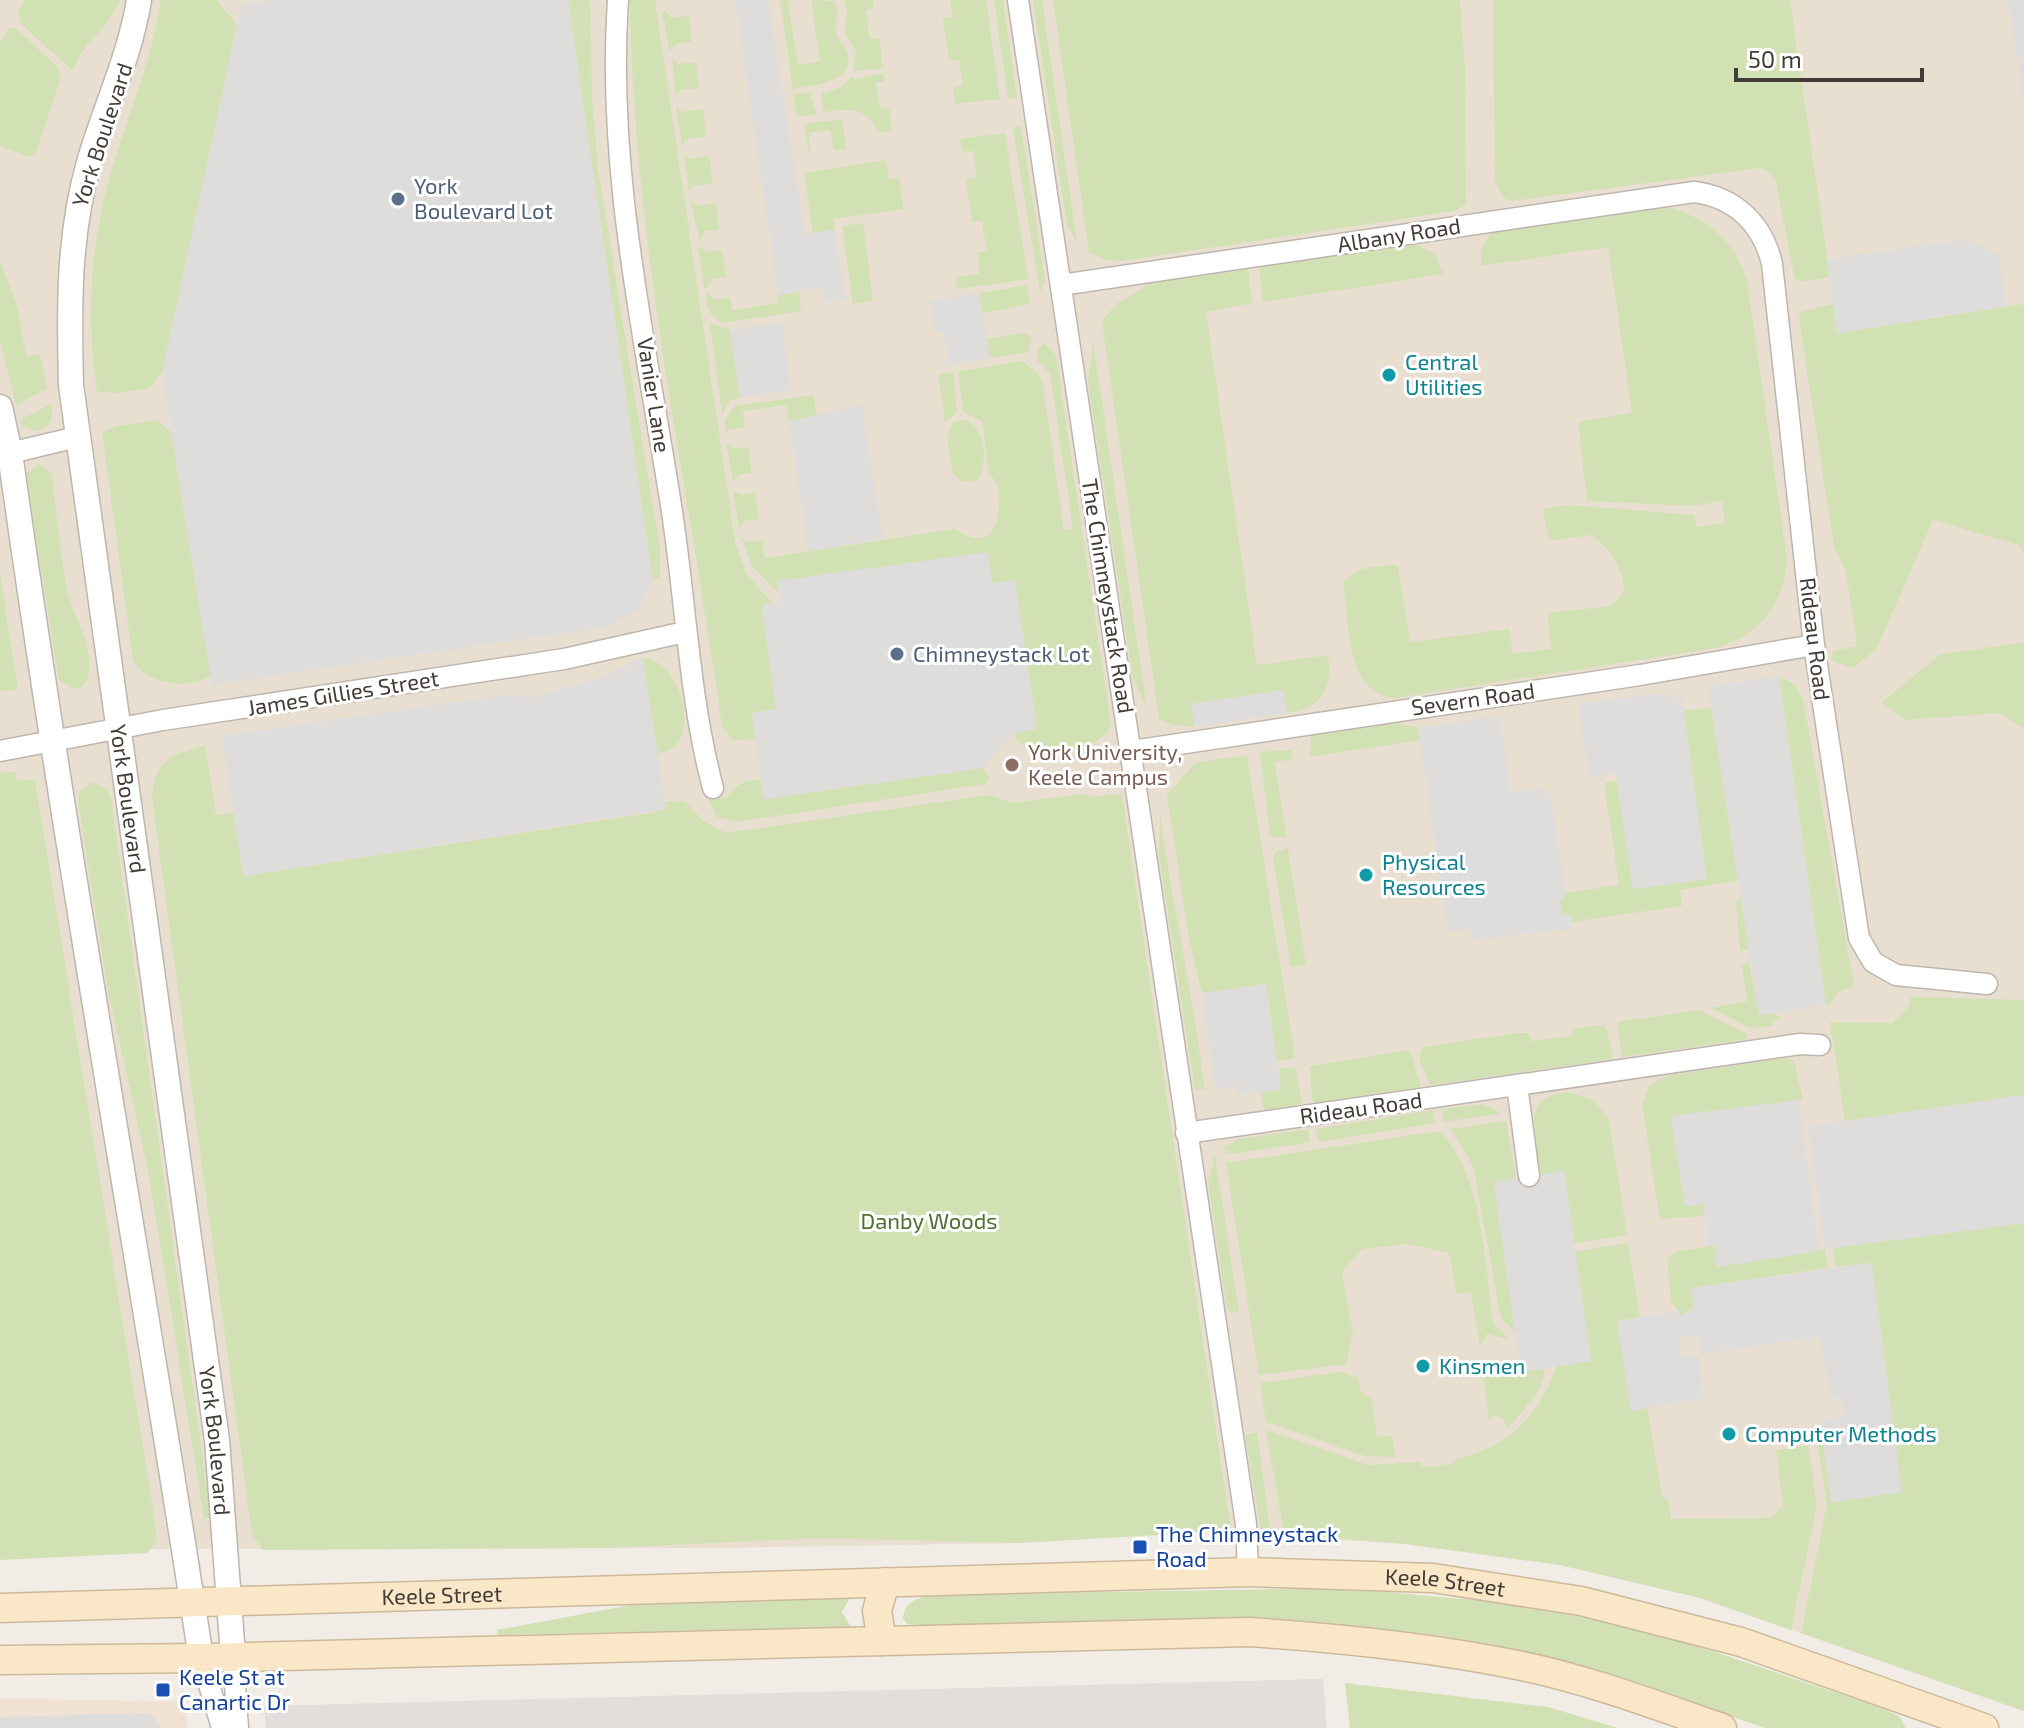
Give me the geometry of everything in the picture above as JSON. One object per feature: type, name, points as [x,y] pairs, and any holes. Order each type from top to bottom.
[{"type":"main road","name":"Keele Street","points":[[0,1608],[1248,1572],[1433,1578],[1581,1601],[1741,1642],[1926,1718],[1984,1728]]},
{"type":"main road","points":[[882,1641],[877,1611],[885,1582]]},
{"type":"main road","points":[[0,1660],[201,1658],[1249,1632],[1333,1638],[1520,1665],[1620,1693],[1722,1728]]},
{"type":"street","name":"York Boulevard","points":[[139,0],[121,76],[91,156],[69,261],[71,385],[215,1424],[232,1603],[233,1656]]},
{"type":"street","name":"Vanier Lane","points":[[618,0],[615,97],[621,179],[677,545],[685,632],[713,788]]},
{"type":"street","name":"The Chimneystack Road","points":[[1018,0],[1248,1537],[1248,1572]]},
{"type":"street","name":"Albany Road","points":[[1061,285],[1694,192],[1735,206]]},
{"type":"street","name":"Rideau Road","points":[[1735,206],[1761,234],[1772,264],[1814,645],[1859,938],[1873,962],[1896,975],[1987,984]]},
{"type":"street","name":"York Boulevard","points":[[0,407],[10,453],[50,741],[201,1658]]},
{"type":"street","points":[[10,453],[77,437]]},
{"type":"street","name":"James Gillies Street","points":[[0,751],[118,728],[564,659],[685,632]]},
{"type":"street","name":"Severn Road","points":[[1132,751],[1640,675],[1814,645]]},
{"type":"street","name":"Rideau Road","points":[[1186,1133],[1800,1044],[1820,1045]]},
{"type":"street","points":[[1517,1085],[1529,1176]]},
{"type":"street","points":[[233,1656],[238,1728]]},
{"type":"street","points":[[201,1658],[218,1704],[222,1728]]},
{"type":"shaded area","name":"York University, Keele Campus","points":[[0,0],[2024,0],[2024,1711],[1700,1598],[1560,1565],[1405,1544],[1211,1531],[1018,1543],[716,1548],[140,1549],[0,1554]]},
{"type":"shaded area","name":"York Boulevard Lot","points":[[274,0],[568,0],[653,581],[639,609],[608,627],[212,685],[162,373],[242,4]]},
{"type":"shaded area","points":[[735,0],[768,0],[805,234],[835,230],[846,300],[825,303],[822,287],[778,295]]},
{"type":"shaded area","points":[[2008,0],[2024,0],[2024,104]]},
{"type":"shaded area","points":[[1967,239],[1999,255],[2006,306],[1837,333],[1827,259]]},
{"type":"shaded area","points":[[979,293],[990,358],[948,365],[943,332],[935,333],[930,301]]},
{"type":"shaded area","points":[[782,322],[791,390],[740,398],[730,330]]},
{"type":"shaded area","points":[[862,405],[883,539],[808,551],[789,421]]},
{"type":"shaded area","name":"Chimneystack Lot","points":[[988,552],[992,583],[1015,580],[1037,729],[1014,733],[983,768],[764,799],[752,713],[776,709],[762,605],[780,602],[777,581]]},
{"type":"shaded area","points":[[643,658],[666,809],[243,876],[222,736],[504,695],[531,697],[603,677]]},
{"type":"shaded area","points":[[1779,676],[1826,1005],[1759,1015],[1708,686]]},
{"type":"shaded area","points":[[1283,690],[1287,713],[1195,727],[1191,704]]},
{"type":"shaded area","points":[[1654,694],[1682,698],[1707,879],[1633,889],[1616,774],[1589,777],[1578,704]]},
{"type":"shaded area","points":[[1500,716],[1511,792],[1538,788],[1550,791],[1566,893],[1560,902],[1562,916],[1570,914],[1572,929],[1472,940],[1470,928],[1448,932],[1418,728]]},
{"type":"shaded area","points":[[1266,984],[1281,1090],[1238,1095],[1235,1086],[1216,1090],[1202,993]]},
{"type":"shaded area","points":[[2024,1095],[2024,1223],[1825,1249],[1808,1126]]},
{"type":"shaded area","points":[[1799,1100],[1819,1251],[1717,1267],[1715,1246],[1706,1247],[1705,1204],[1685,1206],[1671,1116]]},
{"type":"shaded area","points":[[1564,1171],[1591,1361],[1521,1372],[1494,1182]]},
{"type":"shaded area","points":[[1872,1263],[1902,1492],[1831,1503],[1821,1421],[1844,1416],[1841,1398],[1831,1399],[1819,1337],[1701,1354],[1698,1339],[1685,1335],[1679,1338],[1679,1357],[1698,1355],[1704,1398],[1631,1411],[1617,1321],[1676,1311],[1681,1315],[1689,1313],[1694,1308],[1691,1288]]},
{"type":"shaded area","points":[[1323,1679],[1327,1728],[266,1728],[264,1706]]},
{"type":"shaded area","points":[[0,1698],[185,1702],[187,1728],[0,1728]]},
{"type":"shaded area","points":[[150,1713],[161,1728],[0,1728],[0,1717]]},
{"type":"green space","points":[[24,0],[120,0],[110,19],[82,52],[73,71],[20,23],[18,11]]},
{"type":"green space","points":[[161,0],[217,0],[237,25],[162,373],[150,388],[120,393],[97,392],[91,315],[96,238],[107,187],[144,71]]},
{"type":"green space","points":[[568,0],[590,0],[592,97],[598,170],[660,549],[660,576],[653,581]]},
{"type":"green space","points":[[630,0],[655,0],[735,541],[747,575],[773,604],[762,605],[776,709],[752,713],[756,739],[731,740],[722,726],[651,273],[633,91]]},
{"type":"green space","points":[[780,0],[788,0],[798,65],[820,61],[811,0],[835,1],[836,33],[849,60],[840,75],[822,84],[793,89]]},
{"type":"green space","points":[[844,0],[873,0],[874,8],[866,10],[870,39],[879,38],[883,68],[853,71],[856,51],[844,33],[847,11]]},
{"type":"green space","points":[[950,0],[986,0],[1000,99],[955,104],[953,87],[963,85],[959,60],[949,61],[943,18],[953,17]]},
{"type":"green space","points":[[994,0],[1003,0],[1017,97],[1008,99]]},
{"type":"green space","points":[[1033,0],[1042,0],[1077,243],[1067,225]]},
{"type":"green space","points":[[1053,0],[1460,0],[1465,67],[1466,205],[1454,211],[1122,261],[1104,260],[1089,252]]},
{"type":"green space","points":[[1493,0],[1790,0],[1830,277],[1803,282],[1795,279],[1776,183],[1767,171],[1759,168],[1512,201],[1503,198],[1495,180]]},
{"type":"green space","points":[[665,10],[671,18],[689,15],[692,42],[676,44],[669,51],[662,11]]},
{"type":"green space","points":[[15,28],[58,67],[61,77],[36,153],[29,157],[0,146],[0,42],[8,29]]},
{"type":"green space","points":[[672,57],[678,64],[696,62],[699,88],[681,90],[675,96]]},
{"type":"green space","points":[[884,73],[885,81],[876,83],[880,109],[889,108],[892,131],[878,133],[869,118],[857,111],[824,112],[821,94],[842,87],[852,76],[856,79]]},
{"type":"green space","points":[[809,92],[816,114],[797,117],[793,94]]},
{"type":"green space","points":[[676,105],[682,112],[703,109],[706,136],[686,139],[682,146]]},
{"type":"green space","points":[[842,119],[846,149],[834,150],[830,130],[809,133],[811,150],[808,151],[804,124]]},
{"type":"green space","points":[[1021,126],[1045,280],[1040,293],[1013,127]]},
{"type":"green space","points":[[1005,133],[1028,279],[957,289],[956,277],[980,274],[977,253],[987,251],[982,221],[972,222],[966,179],[977,177],[973,151],[962,152],[960,139]]},
{"type":"green space","points":[[684,153],[689,159],[709,156],[713,183],[693,186],[689,192]]},
{"type":"green space","points":[[886,160],[889,179],[899,178],[904,209],[834,219],[835,230],[813,233],[804,173]]},
{"type":"green space","points":[[690,200],[698,206],[716,203],[719,229],[705,231],[700,241]]},
{"type":"green space","points":[[1671,208],[1698,219],[1719,234],[1735,254],[1747,281],[1787,558],[1781,590],[1775,603],[1758,625],[1733,642],[1717,648],[1396,698],[1379,694],[1367,685],[1358,671],[1349,636],[1343,583],[1354,573],[1367,568],[1398,565],[1410,642],[1509,629],[1513,654],[1551,649],[1547,613],[1611,606],[1624,591],[1615,559],[1591,535],[1549,541],[1543,509],[1569,505],[1694,515],[1697,527],[1725,523],[1722,501],[1693,506],[1587,501],[1578,422],[1632,413],[1608,247],[1481,266],[1481,249],[1491,233]]},
{"type":"green space","points":[[863,223],[873,301],[853,304],[842,226]]},
{"type":"green space","points":[[1413,243],[1435,254],[1443,274],[1263,302],[1259,266]]},
{"type":"green space","points":[[698,246],[708,252],[722,250],[726,277],[712,279],[707,288],[704,288]]},
{"type":"green space","points":[[0,261],[18,308],[26,356],[40,354],[47,389],[16,405],[0,342]]},
{"type":"green space","points":[[1248,269],[1252,303],[1206,312],[1257,665],[1328,655],[1329,677],[1317,702],[1299,711],[1287,713],[1283,690],[1192,704],[1195,727],[1172,725],[1159,719],[1102,322],[1116,304],[1149,284]]},
{"type":"green space","points":[[1027,285],[1030,304],[982,313],[979,293]]},
{"type":"green space","points":[[708,292],[715,300],[730,297],[732,310],[778,303],[778,295],[799,292],[801,311],[723,323],[714,318],[709,310],[706,300]]},
{"type":"green space","points":[[1833,304],[1838,333],[2024,304],[2024,555],[2019,545],[1933,520],[1877,648],[1853,668],[1831,661],[1833,651],[1857,646],[1846,571],[1834,547],[1799,319],[1800,312]]},
{"type":"green space","points":[[710,323],[730,330],[740,398],[731,400],[722,413]]},
{"type":"green space","points":[[1024,333],[1032,337],[1028,352],[990,358],[987,339]]},
{"type":"green space","points":[[1093,340],[1147,709],[1133,679],[1088,381]]},
{"type":"green space","points":[[1045,343],[1056,355],[1111,725],[1094,743],[1053,752],[1027,746],[1017,741],[1014,733],[1036,729],[1014,580],[992,583],[778,581],[779,594],[752,566],[741,536],[747,542],[762,540],[765,558],[955,529],[968,536],[987,536],[996,521],[998,487],[989,471],[982,421],[963,412],[958,371],[1023,361],[1042,378],[1064,530],[1073,529],[1050,373],[1037,360],[1038,349]]},
{"type":"green space","points":[[953,372],[957,412],[945,422],[938,374]]},
{"type":"green space","points":[[814,395],[817,417],[789,421],[786,405],[743,411],[745,428],[730,429],[726,433],[724,421],[735,406]]},
{"type":"green space","points":[[51,404],[52,417],[45,427],[37,431],[23,427],[20,420]]},
{"type":"green space","points":[[966,419],[981,438],[984,456],[977,480],[962,482],[953,474],[947,441],[952,423]]},
{"type":"green space","points":[[157,420],[171,432],[211,676],[191,683],[158,680],[133,661],[102,432],[117,426]]},
{"type":"green space","points":[[726,442],[733,448],[748,447],[752,473],[738,475],[733,483]]},
{"type":"green space","points":[[40,464],[52,474],[66,585],[88,649],[89,674],[84,686],[74,689],[59,680],[27,481],[27,472]]},
{"type":"green space","points":[[733,489],[741,495],[755,493],[759,519],[744,521],[739,531]]},
{"type":"green space","points":[[0,574],[18,689],[0,692]]},
{"type":"green space","points":[[2024,642],[2024,729],[1999,713],[1905,720],[1881,703],[1939,655]]},
{"type":"green space","points":[[643,658],[655,661],[666,670],[674,681],[684,709],[681,736],[673,747],[657,754]]},
{"type":"green space","points":[[1779,676],[1794,684],[1803,699],[1854,986],[1838,992],[1830,1005],[1826,1005]]},
{"type":"green space","points":[[1711,707],[1738,881],[1680,890],[1682,906],[1571,922],[1570,915],[1562,916],[1560,901],[1566,893],[1619,885],[1604,783],[1617,781],[1633,889],[1706,879],[1684,711]]},
{"type":"green space","points":[[1397,723],[1418,728],[1420,740],[1310,757],[1311,735]]},
{"type":"green space","name":"Danby Woods","points":[[205,745],[216,815],[234,813],[244,876],[650,813],[665,809],[665,802],[685,801],[703,821],[726,833],[989,795],[1013,803],[1083,794],[1090,797],[1122,794],[1231,1531],[1018,1543],[818,1538],[607,1548],[263,1550],[252,1534],[152,798],[157,774],[167,760]]},
{"type":"green space","points":[[1290,750],[1294,759],[1275,762],[1286,837],[1274,838],[1270,834],[1260,752]]},
{"type":"green space","points":[[1247,755],[1295,1058],[1277,1062],[1266,984],[1202,993],[1188,934],[1167,795],[1195,763]]},
{"type":"green space","points":[[983,768],[989,778],[985,784],[737,822],[717,817],[709,799],[726,798],[741,784],[761,779],[764,799]]},
{"type":"green space","points":[[15,772],[17,781],[35,779],[154,1516],[157,1541],[147,1553],[0,1560],[0,773]]},
{"type":"green space","points":[[92,782],[106,788],[111,798],[211,1518],[204,1519],[149,1175],[108,990],[78,802],[79,792]]},
{"type":"green space","points":[[1160,815],[1205,1089],[1195,1090],[1159,855]]},
{"type":"green space","points":[[1288,848],[1306,965],[1291,967],[1273,859],[1275,852]]},
{"type":"green space","points":[[1741,897],[1749,949],[1740,951],[1736,902]]},
{"type":"green space","points":[[1749,961],[1759,1015],[1775,1013],[1781,1019],[1773,1021],[1772,1026],[1750,1028],[1711,1008],[1747,1001],[1742,966]]},
{"type":"green space","points":[[1911,997],[2024,1000],[2024,1095],[1845,1121],[1830,1022],[1892,1023],[1908,1007]]},
{"type":"green space","points":[[1700,1010],[1746,1034],[1748,1039],[1622,1057],[1617,1022]]},
{"type":"green space","points":[[1602,1025],[1607,1029],[1613,1059],[1431,1085],[1419,1059],[1423,1047],[1517,1033],[1529,1033],[1531,1041],[1572,1036],[1571,1029]]},
{"type":"green space","points":[[1410,1050],[1421,1087],[1313,1103],[1309,1066]]},
{"type":"green space","points":[[1785,1058],[1794,1061],[1803,1100],[1671,1116],[1685,1206],[1705,1204],[1703,1216],[1660,1219],[1642,1106],[1648,1086],[1665,1076]]},
{"type":"green space","points":[[1295,1067],[1302,1104],[1263,1110],[1261,1093],[1281,1090],[1279,1069]]},
{"type":"green space","points":[[1569,1092],[1594,1100],[1609,1120],[1627,1235],[1574,1243],[1564,1171],[1541,1175],[1534,1134],[1536,1110],[1542,1101],[1553,1095]]},
{"type":"green space","points":[[1483,1104],[1501,1113],[1444,1122],[1442,1109]]},
{"type":"green space","points":[[1433,1110],[1435,1123],[1318,1142],[1316,1129]]},
{"type":"green space","points":[[1506,1121],[1516,1178],[1494,1183],[1515,1332],[1501,1318],[1473,1166],[1451,1129]]},
{"type":"green space","points":[[1308,1129],[1310,1142],[1226,1155],[1224,1147],[1239,1139]]},
{"type":"green space","points":[[1439,1131],[1454,1148],[1465,1170],[1480,1221],[1493,1323],[1508,1339],[1487,1334],[1480,1345],[1471,1292],[1456,1294],[1449,1253],[1408,1244],[1362,1249],[1342,1272],[1353,1332],[1346,1364],[1259,1375],[1226,1163]]},
{"type":"green space","points":[[1215,1155],[1239,1312],[1230,1313],[1227,1308],[1208,1181]]},
{"type":"green space","points":[[2024,1223],[2024,1711],[1801,1633],[1827,1504],[1817,1443],[1823,1443],[1831,1502],[1871,1263],[1835,1267],[1833,1248]]},
{"type":"green space","points":[[1628,1243],[1640,1317],[1618,1321],[1631,1411],[1647,1408],[1662,1497],[1668,1499],[1671,1519],[1770,1518],[1783,1505],[1776,1450],[1808,1445],[1817,1505],[1791,1630],[1700,1598],[1560,1565],[1405,1544],[1284,1534],[1266,1430],[1368,1465],[1421,1462],[1423,1468],[1455,1463],[1455,1459],[1490,1447],[1519,1428],[1531,1415],[1556,1366],[1591,1361],[1575,1252]]},
{"type":"green space","points":[[1715,1246],[1717,1266],[1825,1249],[1828,1268],[1692,1288],[1694,1308],[1681,1315],[1671,1302],[1667,1259],[1676,1251]]},
{"type":"green space","points":[[1520,1368],[1521,1372],[1544,1368],[1544,1376],[1537,1393],[1508,1429],[1502,1418],[1494,1416],[1489,1420],[1483,1374]]},
{"type":"green space","points":[[1340,1372],[1358,1378],[1360,1390],[1372,1400],[1377,1437],[1392,1435],[1395,1457],[1365,1456],[1266,1422],[1260,1383]]},
{"type":"green space","points":[[1257,1432],[1271,1535],[1262,1534],[1246,1440],[1246,1435]]},
{"type":"green space","points":[[1343,1588],[1516,1604],[1655,1632],[1879,1707],[1899,1716],[1906,1728],[1765,1728],[1623,1679],[1285,1621],[1203,1619],[930,1626],[907,1624],[903,1618],[910,1603],[936,1595]]},
{"type":"green space","points":[[850,1598],[842,1612],[851,1627],[498,1635],[497,1630],[647,1602]]},
{"type":"green space","points":[[1345,1683],[1548,1707],[1618,1728],[1350,1728]]},
{"type":"place","name":"York Boulevard Lot","points":[[398,199]]},
{"type":"place","name":"Central Utilities","points":[[1389,375]]},
{"type":"place","name":"Chimneystack Lot","points":[[897,654]]},
{"type":"place","name":"York University, Keele Campus","points":[[1012,765]]},
{"type":"place","name":"Physical Resources","points":[[1366,875]]},
{"type":"place","name":"Kinsmen","points":[[1423,1366]]},
{"type":"place","name":"Computer Methods","points":[[1729,1434]]},
{"type":"place","name":"The Chimneystack Road","points":[[1140,1547]]},
{"type":"place","name":"Keele St at Canartic Dr","points":[[163,1690]]}]
